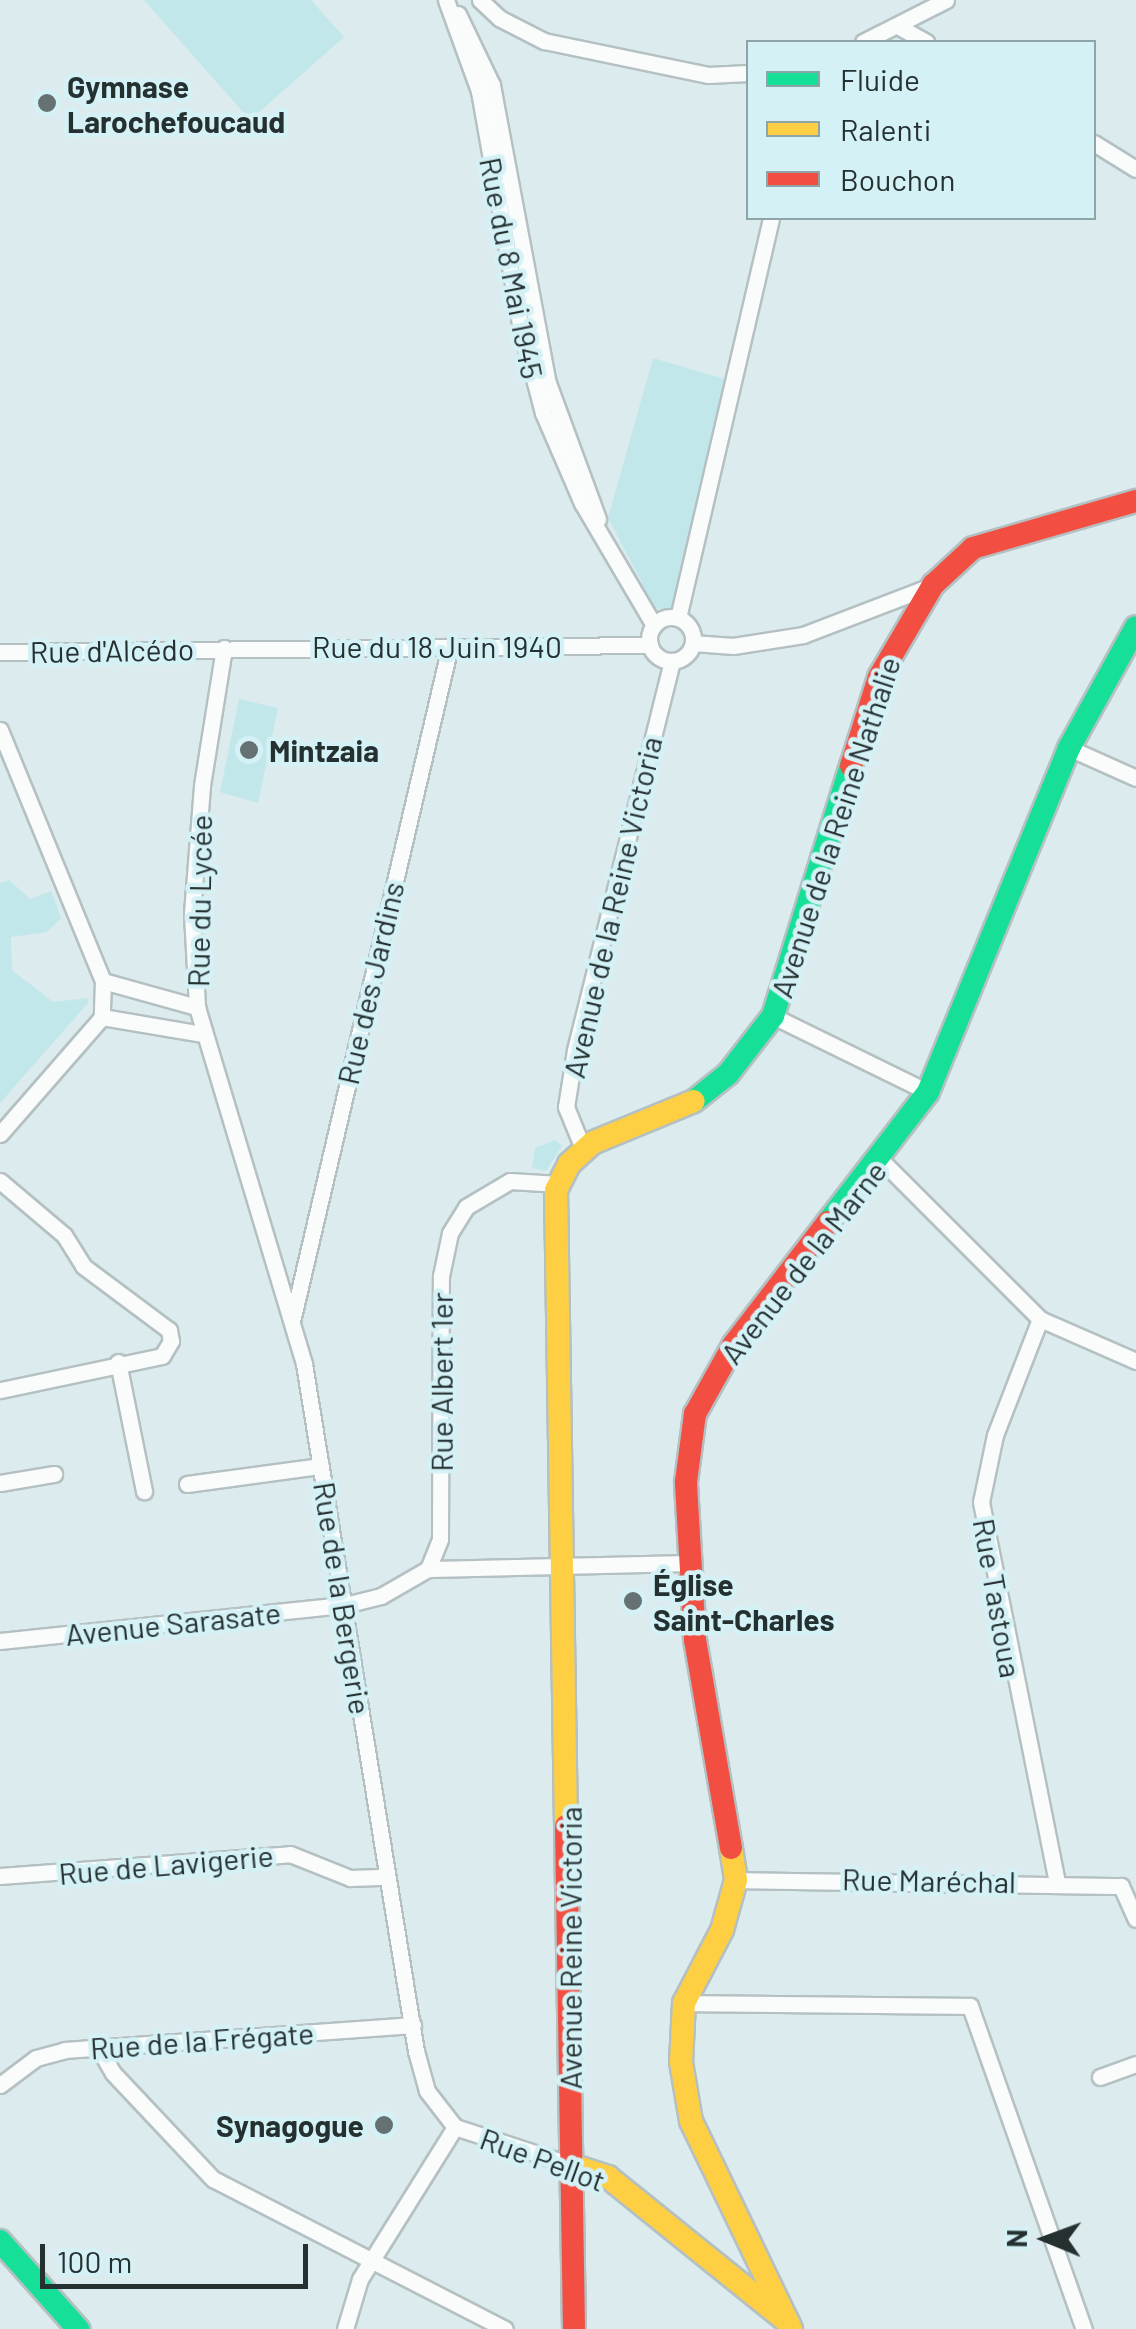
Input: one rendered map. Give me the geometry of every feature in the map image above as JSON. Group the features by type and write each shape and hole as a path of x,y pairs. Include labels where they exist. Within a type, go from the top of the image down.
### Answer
{"main road":[{"name":"Avenue de la Reine Nathalie","path":"557,1188 584,1151 700,1098 728,1074 772,1016 880,677 933,586 974,548 1136,501"},
{"name":"Avenue de la Marne","path":"795,2327 691,2121 682,2062 684,2003 722,1930 736,1880 696,1640 686,1482 694,1414 734,1344 881,1160 928,1092 1069,748 1136,627"},
{"path":"557,1188 562,1566"},
{"name":"Avenue Reine Victoria","path":"562,1566 574,2329"},
{"name":"Rue Pellot","path":"571,2165 608,2178 795,2327"},
{"path":"0,2241 75,2328"}],"street":[{"name":"Rue du 8 Mai 1945","path":"448,0 479,91 532,377 582,502 601,528 654,625"},
{"path":"480,0 499,18 544,41 708,75 746,73"},
{"path":"868,40 901,28 946,0"},
{"path":"901,28 922,40"},
{"path":"1096,144 1136,169"},
{"path":"678,618 772,220"},
{"path":"678,618 654,625 650,645 672,661 693,644 733,646 803,635 933,586"},
{"path":"678,618 692,631 693,644"},
{"name":"Rue du 18 Juin 1940","path":"224,648 650,645"},
{"name":"Rue des Jardins","path":"292,1320 450,646"},
{"name":"Rue d'Alcédo","path":"0,652 224,648"},
{"name":"Rue du Lycée","path":"224,648 195,878 197,1007 202,1034 292,1320"},
{"name":"Avenue de la Reine Victoria","path":"584,1151 566,1107 575,1050 672,661"},
{"path":"0,730 103,981 102,1018 0,1134"},
{"path":"1069,748 1136,778"},
{"path":"103,981 197,1007"},
{"path":"772,1016 928,1092"},
{"path":"102,1018 202,1034"},
{"path":"881,1160 1040,1319 1136,1361"},
{"path":"0,1181 64,1235 83,1266 168,1330 171,1341 162,1356 118,1362 0,1390"},
{"name":"Rue Albert 1er","path":"428,1569 440,1539 441,1276 450,1233 466,1207 510,1181 557,1188"},
{"name":"Rue Tastoua","path":"1040,1319 996,1435 981,1502 1057,1882"},
{"name":"Rue de la Bergerie","path":"292,1320 345,1605 386,1877"},
{"path":"118,1362 144,1491"},
{"path":"187,1484 321,1466"},
{"path":"0,1482 54,1474"},
{"path":"345,1605 381,1596 428,1569 691,1563"},
{"name":"Avenue Sarasate","path":"0,1641 345,1605"},
{"name":"Rue de Lavigerie","path":"0,1876 290,1854 350,1878 386,1877"},
{"name":"Rue Pellot","path":"386,1877 427,2091 455,2126 571,2165"},
{"name":"Rue Maréchal","path":"736,1880 1122,1886 1136,1917"},
{"path":"684,2003 970,2006 1084,2329"},
{"name":"Rue de la Frégate","path":"0,2085 36,2058 98,2046 413,2026"},
{"path":"98,2046 112,2074 213,2179 372,2265 505,2329"},
{"path":"1100,2076 1136,2064"},
{"path":"345,2329 372,2265 455,2126"}],"shaded area":[{"path":"144,0 311,0 344,37 250,120"},
{"path":"653,358 731,381 674,612 655,608 608,518"},
{"name":"Mintzaia","path":"239,699 278,708 258,803 220,792"},
{"path":"9,880 30,899 51,891 61,918 47,932 11,937 12,970 53,1002 88,998 88,1003 0,1103 0,883"},
{"path":"555,1140 562,1146 546,1171 532,1168 535,1148"}],"traffic: fast":[{"path":"828,1222 928,1092 1069,748 1136,627"},
{"path":"694,1101 728,1074 773,1016 851,766"},
{"path":"0,2241 78,2329"}],"traffic: slow":[{"path":"566,1826 556,1190 569,1164 592,1143 694,1101"},
{"path":"731,1848 736,1880 722,1930 684,2003 681,2062 691,2121 791,2329"},
{"path":"571,2165 608,2177 788,2322"}],"traffic: jam":[{"path":"851,766 879,677 933,585 973,548 1136,501"},
{"path":"731,1848 695,1640 686,1482 695,1414 734,1344 828,1222"},
{"path":"566,1826 574,2329"}],"place":[{"name":"Gymnase Larochefoucaud","path":"47,103"},
{"name":"Mintzaia","path":"249,750"},
{"name":"Église Saint-Charles","path":"633,1601"},
{"name":"Synagogue","path":"384,2125"}]}
